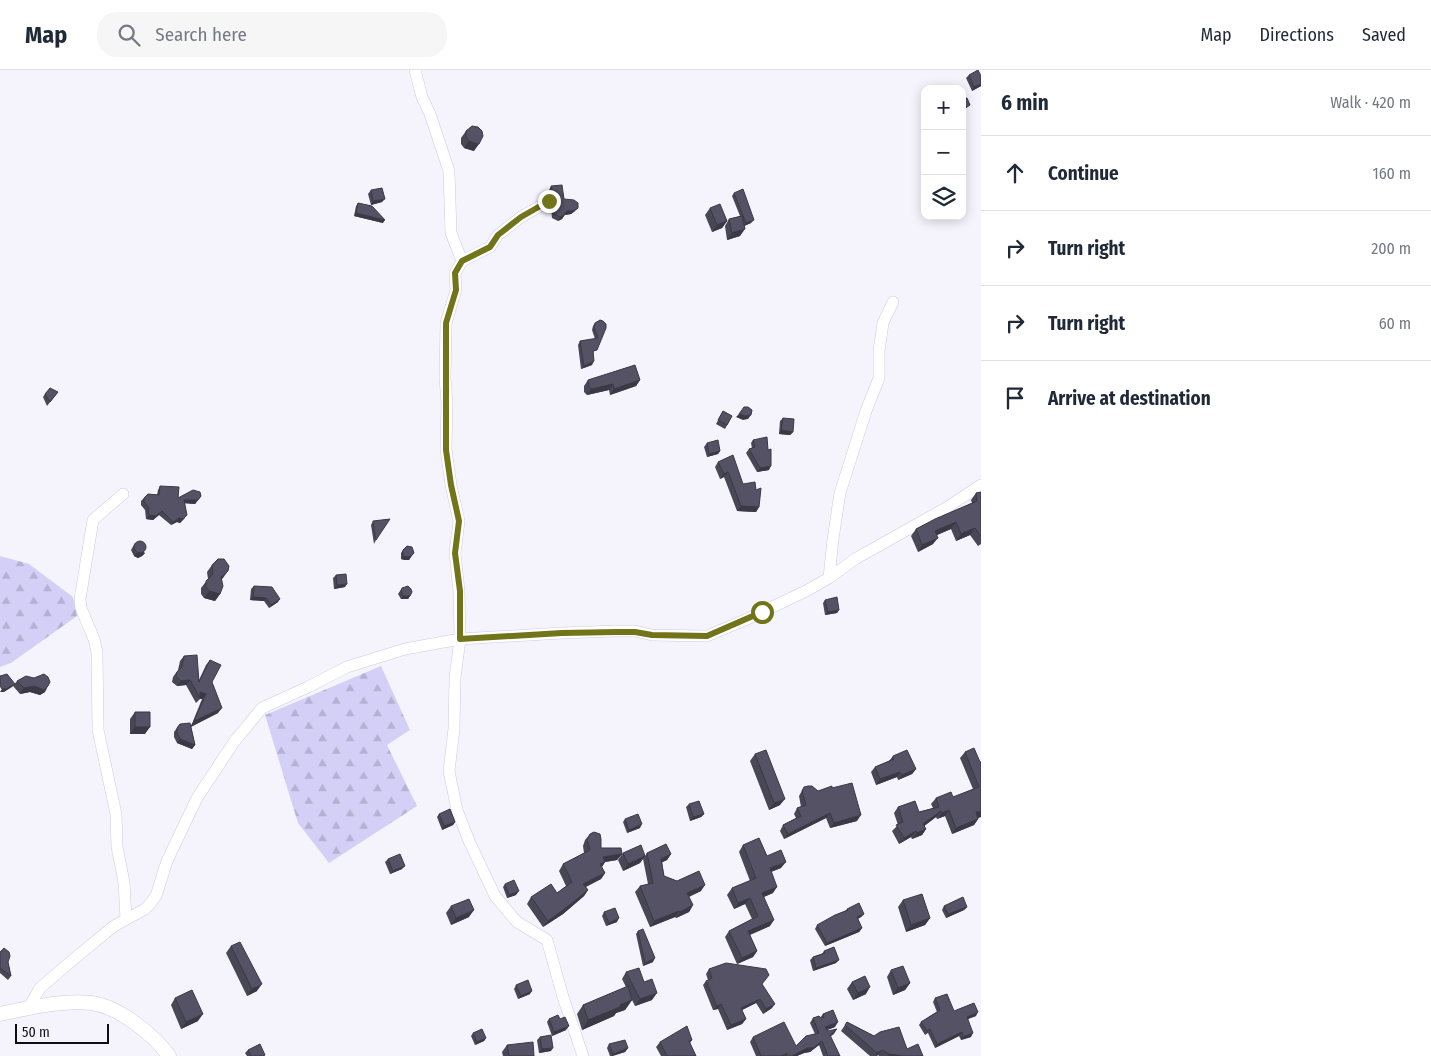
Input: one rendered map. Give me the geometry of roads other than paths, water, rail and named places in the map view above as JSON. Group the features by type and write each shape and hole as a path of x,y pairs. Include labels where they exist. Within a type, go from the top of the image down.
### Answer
{"street":[{"path":"414,70 449,171 451,233 462,261"},
{"path":"549,201 521,217 498,235 490,247 462,261 455,273 456,290 446,323 446,450 459,521 455,553 460,591 460,639 455,678 454,729 449,771 457,810 469,841 495,896 517,922 547,940 583,1056"},
{"path":"829,578 840,493 866,410 880,378 879,351 884,323 893,302"},
{"path":"29,1007 40,988 101,937 126,919 145,909 156,896 167,861 197,798 234,742 262,708 346,667 405,649 460,639 616,632 707,636 784,602 829,578 855,559 946,508 981,485"},
{"path":"123,494 93,520 80,599 81,608 94,639 97,652 98,730 116,814 117,847 124,882 126,919"},
{"path":"0,1014 29,1007 84,1004 101,1006 134,1022 149,1033 169,1056"}]}
